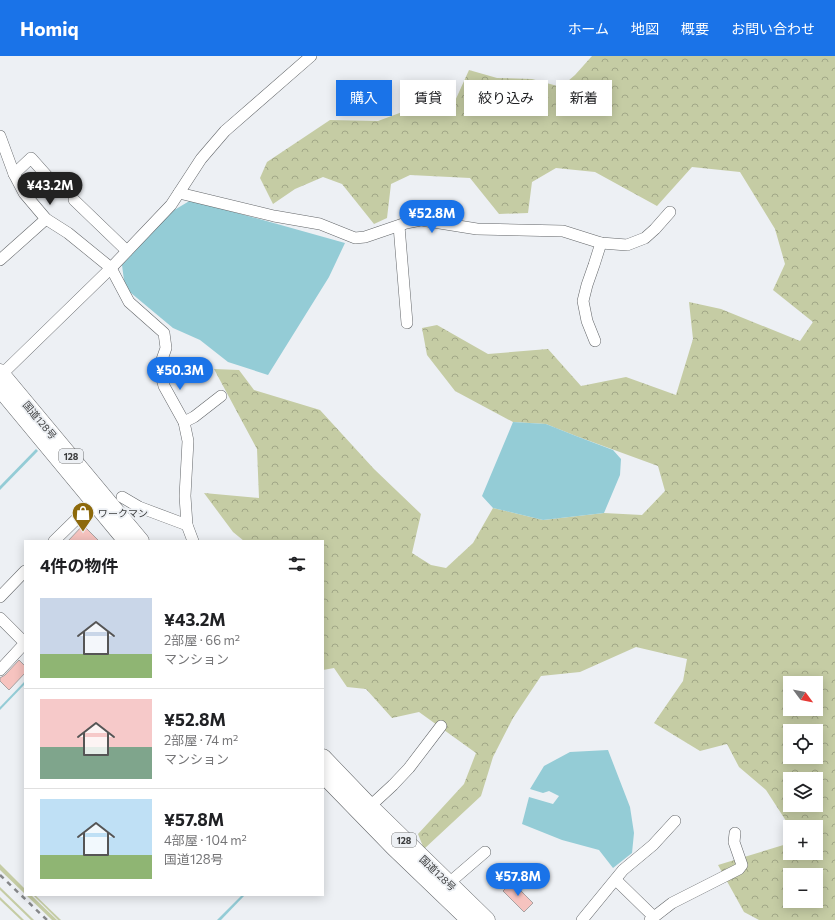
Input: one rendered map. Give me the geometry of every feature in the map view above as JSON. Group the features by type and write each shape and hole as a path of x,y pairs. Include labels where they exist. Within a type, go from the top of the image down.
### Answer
{"highway":[{"name":"国道128号","path":"0,378 98,498 140,540"},
{"name":"国道128号","path":"98,498 125,540"},
{"name":"国道128号","path":"324,758 366,810 469,920"},
{"name":"国道128号","path":"324,776 366,810 449,883 486,920"}],"street":[{"path":"0,378 111,268 170,205 201,159 225,131 311,56"},
{"path":"0,136 14,174 24,193 46,220 68,233 111,268 129,302 164,333 166,348 159,368 164,386 184,422 188,441 186,496 187,526 193,540"},
{"path":"14,174 31,158 47,176"},
{"path":"179,193 274,216 320,224 355,238 365,237 420,220 477,230 563,231 601,243 628,245 645,238 670,212"},
{"path":"74,200 127,251"},
{"path":"0,260 46,220"},
{"path":"399,226 407,323"},
{"path":"595,340 587,322 584,301 586,284 601,243"},
{"path":"184,422 194,417 221,396"},
{"path":"55,540 98,498"},
{"path":"122,498 139,507 187,526"},
{"path":"0,597 24,572"},
{"path":"0,618 24,642"},
{"path":"0,670 24,644"},
{"path":"366,810 409,768 441,726"},
{"path":"582,920 623,870 653,845 675,822"},
{"path":"616,880 652,918 672,903 739,869 742,865 734,842 735,833"},
{"path":"449,883 485,852"}],"green space":[{"path":"592,56 835,56 835,920 759,920 744,912 718,865 783,845 783,860 823,860 823,820 785,820 766,790 739,767 727,744 700,751 654,723 683,681 687,659 636,647 580,672 541,676 513,718 493,757 481,796 424,849 418,834 464,784 476,753 419,712 392,718 366,689 347,687 334,668 324,670 324,540 243,540 233,532 204,493 259,498 257,449 214,369 239,370 254,390 320,410 374,469 421,514 412,553 431,565 446,568 473,543 493,508 543,520 604,513 642,515 665,491 658,466 546,424 513,422 455,391 427,355 422,328 437,325 488,354 548,349 581,386 626,377 676,395 693,339 689,302 721,309 800,341 813,322 773,290 785,264 775,229 740,172 692,167 657,206 595,172 556,168 532,182 528,213 499,214 470,178 410,175 391,184 387,218 374,224 342,184 323,177 295,189 273,204 260,178 267,162 330,120 378,121 400,113 400,116 456,116 456,99 464,81 464,116 548,116 548,83 556,86 556,116 612,116 612,80 569,80"},
{"path":"469,70 497,78 536,80 464,80"},
{"path":"0,864 24,888 24,893 0,870"},
{"path":"0,887 34,920 31,920 0,890"},
{"path":"27,896 32,896 57,920 52,920"},
{"path":"34,896 36,896 61,920 58,920"},
{"path":"0,897 24,920 21,920 0,900"}],"water":[{"path":"191,200 345,243 329,277 268,375 228,362 200,340 173,328 125,288 122,265 171,212"},
{"path":"513,422 546,424 613,450 621,459 620,475 604,513 543,520 493,508 482,496"},
{"path":"36,449 38,451 0,490 0,486"},
{"path":"24,682 24,685 0,710 0,707"},
{"path":"608,750 630,807 634,833 632,853 613,868 599,850 562,840 522,824 529,797 553,804 559,796 549,791 543,793 530,789 544,766 570,752"},
{"path":"241,896 244,896 221,920 217,920"}],"building":[{"name":"ワークマン","path":"83,525 98,540 69,540"},
{"path":"19,660 24,665 24,674 9,690 0,681 0,678 5,675"},
{"path":"512,882 533,903 524,912 503,891"}],"railway":[{"path":"0,875 47,920"}],"place":[{"name":"ワークマン","path":"83,532"}]}
